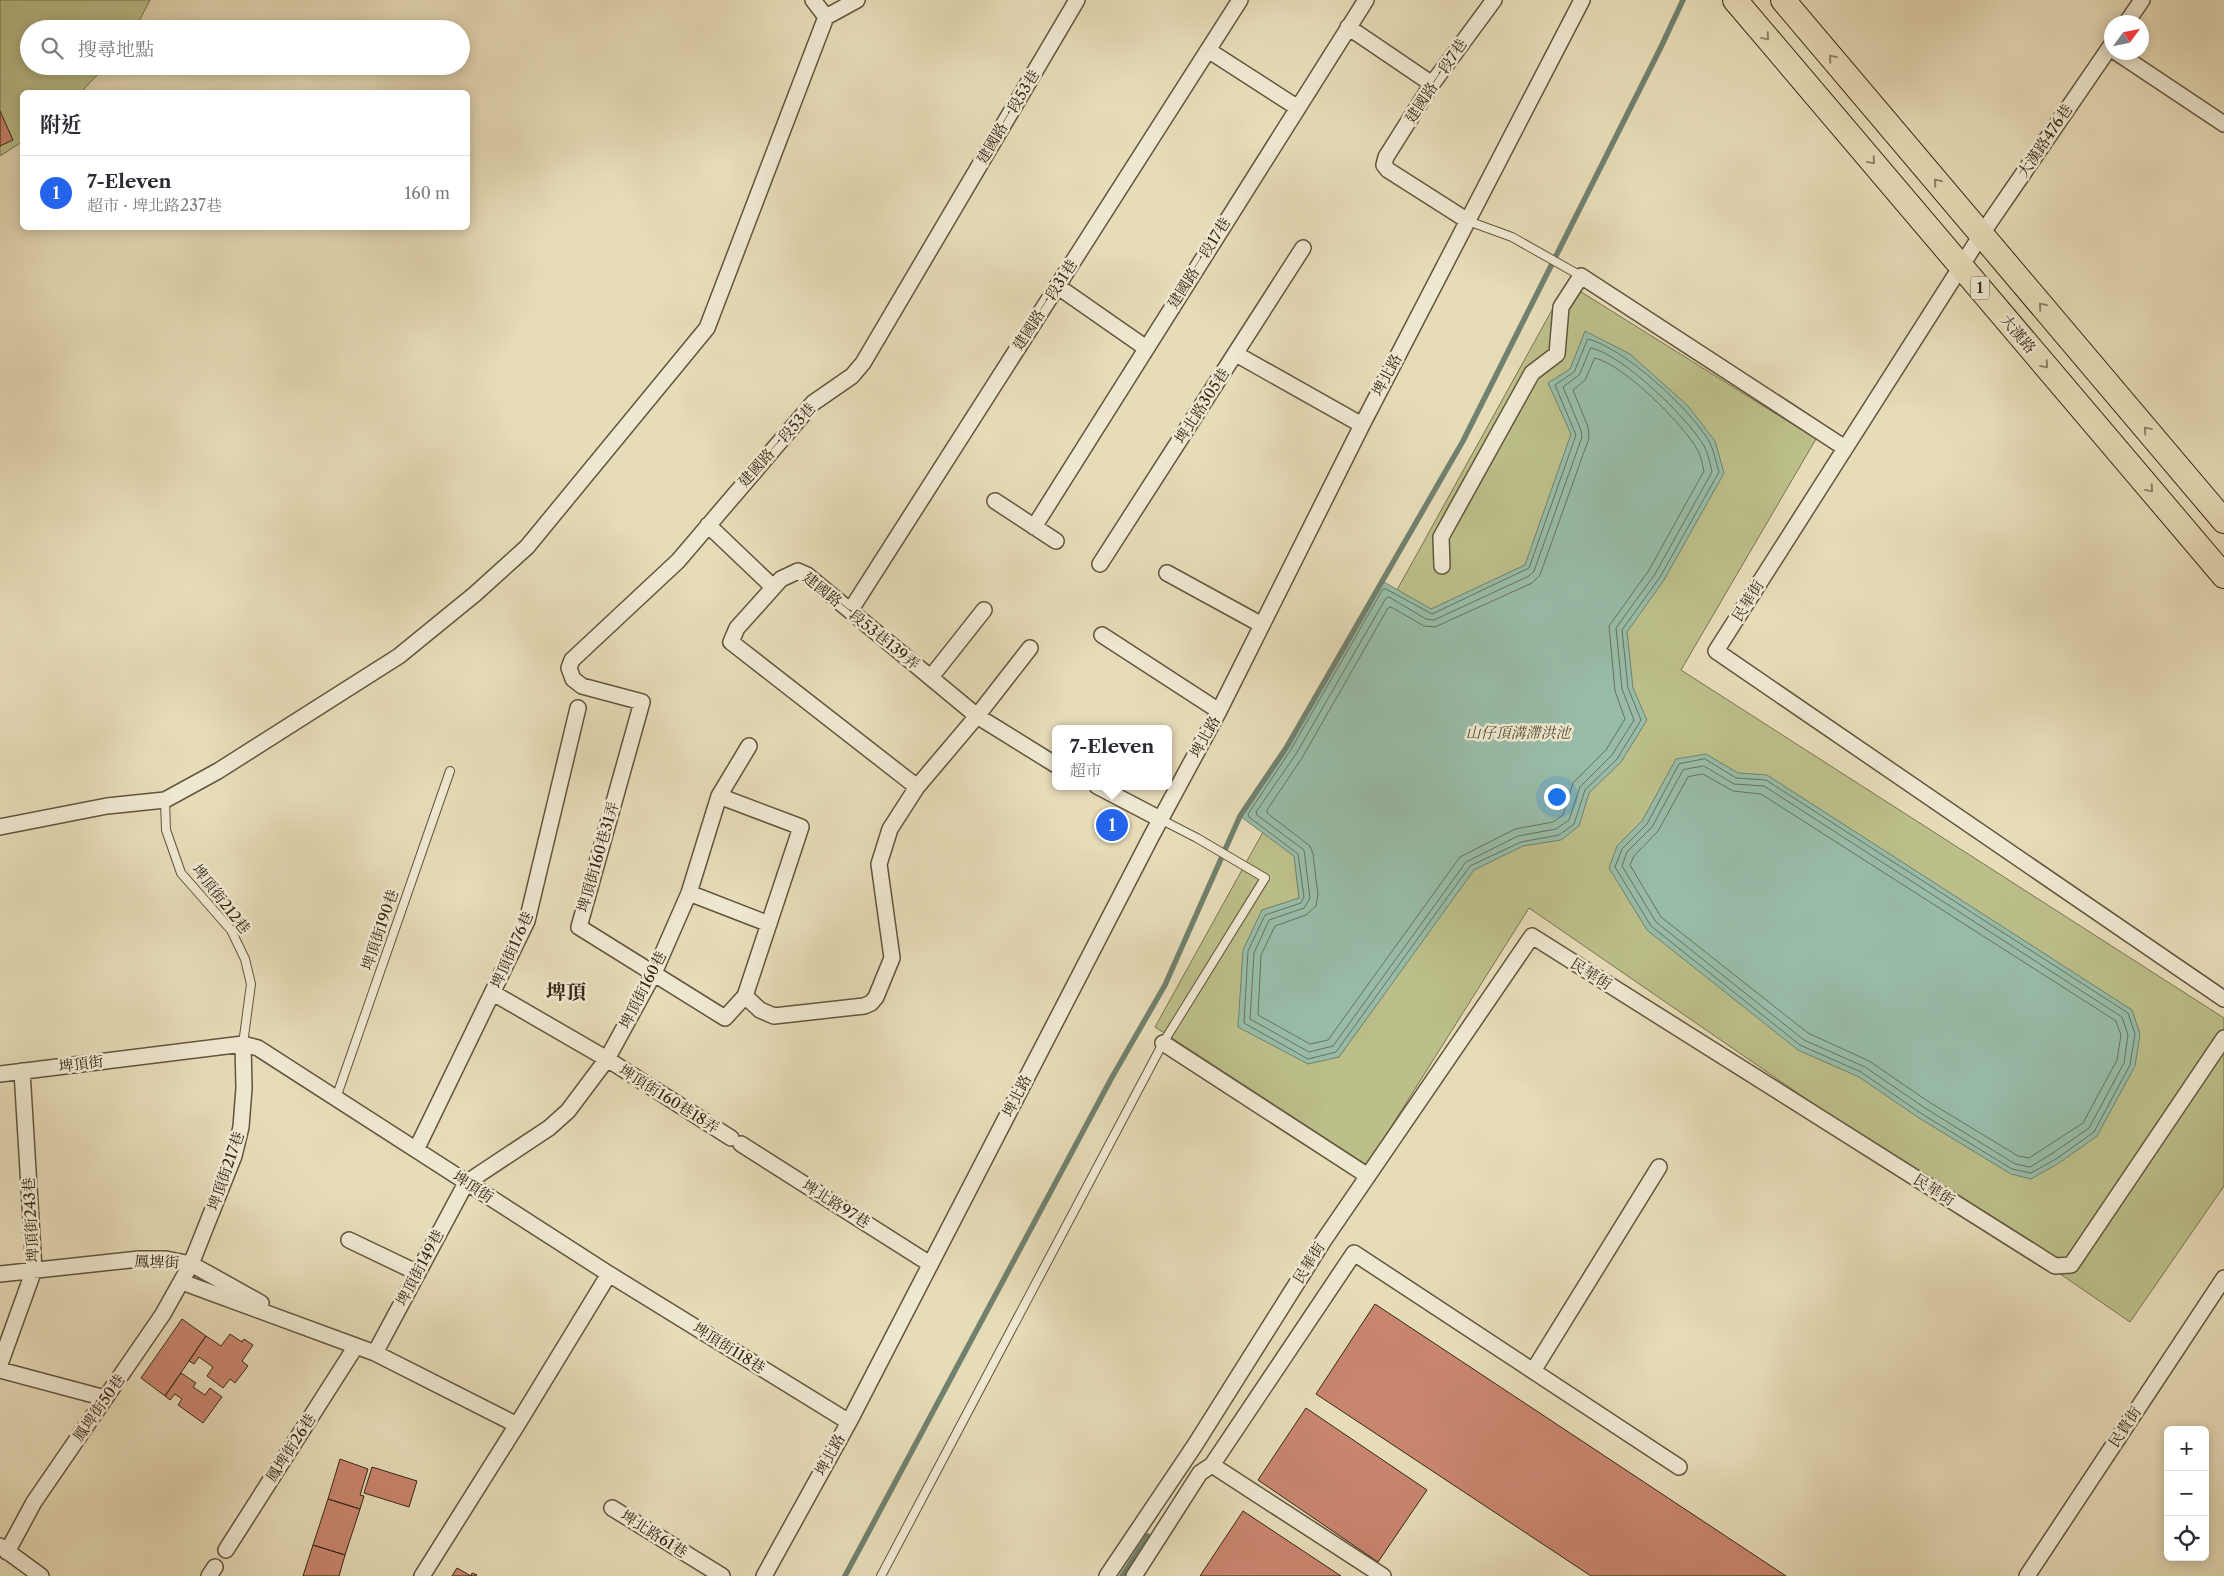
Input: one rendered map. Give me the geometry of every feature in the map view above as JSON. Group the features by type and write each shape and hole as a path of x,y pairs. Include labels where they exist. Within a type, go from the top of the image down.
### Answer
{"main road":[{"name":"大漢路","path":"1735,0 2224,576"},
{"name":"1","path":"1783,0 2224,521"}],"street":[{"path":"813,0 826,17"},
{"path":"0,827 107,806 165,800 218,771 399,656 475,594 526,547 604,456 707,328 826,17 857,0"},
{"name":"建國路一段53巷","path":"642,702 582,686 573,679 569,668 572,660 671,567 813,403 852,376 863,363 1077,0"},
{"name":"建國路一段31巷","path":"850,611 1240,0"},
{"name":"建國路一段17巷","path":"1034,527 1366,0"},
{"name":"建國路一段7巷","path":"1468,221 1388,170 1384,165 1386,157 1432,84 1494,0"},
{"name":"埤北路","path":"764,1576 848,1422 1160,819 1219,710 1362,425 1582,0"},
{"path":"2132,15 2142,0"},
{"path":"1348,28 1432,84"},
{"path":"1208,50 1298,108"},
{"name":"大漢路476巷","path":"1981,235 2104,60"},
{"name":"大漢路476巷","path":"2128,60 2224,124"},
{"name":"民華街","path":"1981,235 1716,651 2224,999"},
{"name":"埤北路305巷","path":"1100,564 1303,248"},
{"path":"1442,566 1441,537 1532,374 1556,354 1561,307 1581,276 1845,448"},
{"path":"1057,286 1146,348"},
{"path":"1236,354 1362,425"},
{"path":"995,501 1056,540"},
{"path":"708,525 773,587"},
{"name":"建國路一段53巷139弄","path":"916,787 731,642 737,628 780,579 798,571 807,575 977,716 1052,763"},
{"path":"1166,573 1262,625"},
{"path":"930,677 984,610"},
{"path":"1102,635 1219,710"},
{"path":"746,996 760,1010 774,1016 864,1006 871,1003 876,997 892,958 879,864 890,829 916,787 977,716 1030,648"},
{"name":"埤頂街160巷31弄","path":"642,702 579,927 654,973"},
{"name":"埤頂街176巷","path":"416,1150 527,921 578,708"},
{"name":"埤頂街160巷","path":"466,1183 556,1123 568,1111 606,1060 654,973 689,893 719,796 749,746"},
{"path":"1105,790 1160,819"},
{"path":"654,973 724,1018 746,996 801,827 719,796"},
{"path":"689,893 769,924"},
{"name":"民華街","path":"1107,1576 1195,1445 1324,1240 1532,936 2055,1266 2070,1265 2224,1038"},
{"name":"埤頂街160巷18弄","path":"493,993 606,1060 736,1141"},
{"path":"1163,1043 1368,1176"},
{"name":"埤頂街","path":"0,1074 243,1044 258,1048 608,1274"},
{"name":"埤頂街217巷","path":"191,1264 234,1156 241,1127 244,1088 243,1044"},
{"name":"埤頂街243巷","path":"0,1364 34,1270 22,1071"},
{"name":"埤北路97巷","path":"736,1141 930,1264"},
{"path":"1533,1371 1659,1167"},
{"name":"埤頂街149巷","path":"375,1353 466,1183"},
{"path":"349,1240 418,1273"},
{"path":"1134,1576 1200,1474 1212,1465 1354,1253 1679,1467"},
{"name":"鳳埤街","path":"0,1274 166,1259 191,1264 299,1325"},
{"name":"鳳埤街50巷","path":"3,1549 163,1314 191,1264"},
{"path":"422,1576 517,1425 608,1274"},
{"name":"埤頂街118巷","path":"608,1274 848,1422"},
{"name":"民貴街","path":"2027,1576 2224,1278"},
{"name":"鳳埤街","path":"182,1282 375,1353 517,1425"},
{"name":"鳳埤街26巷","path":"226,1550 356,1346"},
{"path":"0,1370 106,1398"},
{"path":"1212,1465 1382,1576"},
{"name":"埤北路61巷","path":"612,1508 722,1576"},
{"path":"3,1549 41,1576"}],"lane":[{"path":"1468,221 1512,237 1581,276"},
{"name":"埤頂街190巷","path":"336,1098 450,771"},
{"name":"埤頂街212巷","path":"165,800 166,830 181,873 231,930 246,959 251,984 243,1044"},
{"path":"881,1576 1163,1043 1265,878 1160,819"}],"green space":[{"path":"0,0 150,0 140,20 20,20 20,75 97,75 83,90 20,90 20,143 0,156"},
{"name":"山仔頂溝滯洪池","path":"1567,283 1816,439 1681,670 2224,1018 2224,1186 2130,1322 1529,908 1367,1165 1155,1027"}],"water":[{"path":"1585,331 1630,354 1688,406 1715,441 1724,473 1664,580 1627,632 1633,688 1647,720 1621,762 1589,793 1579,826 1561,840 1523,846 1474,870 1339,1057 1308,1064 1238,1027 1243,950 1262,910 1299,898 1294,856 1240,816 1286,748 1382,581 1431,609 1525,565 1571,434 1548,383 1570,369"},
{"path":"1706,754 1738,773 1767,775 2132,1010 2140,1034 2135,1066 2097,1136 2059,1163 2031,1179 2011,1174 1919,1118 1859,1077 1798,1050 1647,930 1609,868 1617,846 1642,821 1676,759"}],"building":[{"path":"0,111 13,140 0,146"},
{"path":"1375,1304 1786,1576 1591,1576 1316,1394"},
{"path":"182,1319 206,1336 165,1396 141,1378"},
{"path":"230,1334 242,1342 244,1339 253,1345 242,1361 248,1366 235,1383 230,1379 223,1388 207,1376 213,1367 199,1357 194,1364 189,1361 206,1336 221,1346"},
{"path":"181,1373 196,1383 193,1387 205,1395 210,1388 222,1397 203,1423 178,1405 182,1399 175,1394 170,1400 165,1396"},
{"path":"1306,1408 1427,1490 1378,1562 1258,1480"},
{"path":"340,1459 368,1469 360,1495 364,1496 360,1509 328,1499"},
{"path":"372,1467 417,1481 409,1507 364,1493"},
{"path":"328,1499 360,1509 345,1555 313,1545"},
{"path":"1243,1511 1341,1576 1200,1576"},
{"path":"313,1545 345,1555 339,1576 303,1576"},
{"path":"457,1568 471,1576 452,1576"}],"waterway":[{"path":"845,1576 1111,1079 1165,985 1240,816 1286,748 1463,441 1683,0"},
{"path":"1122,1576 1148,1536"}],"place":[{"name":"7-Eleven","path":"1112,825"}],"district":[{"name":"埤頂","path":"566,992"}]}
